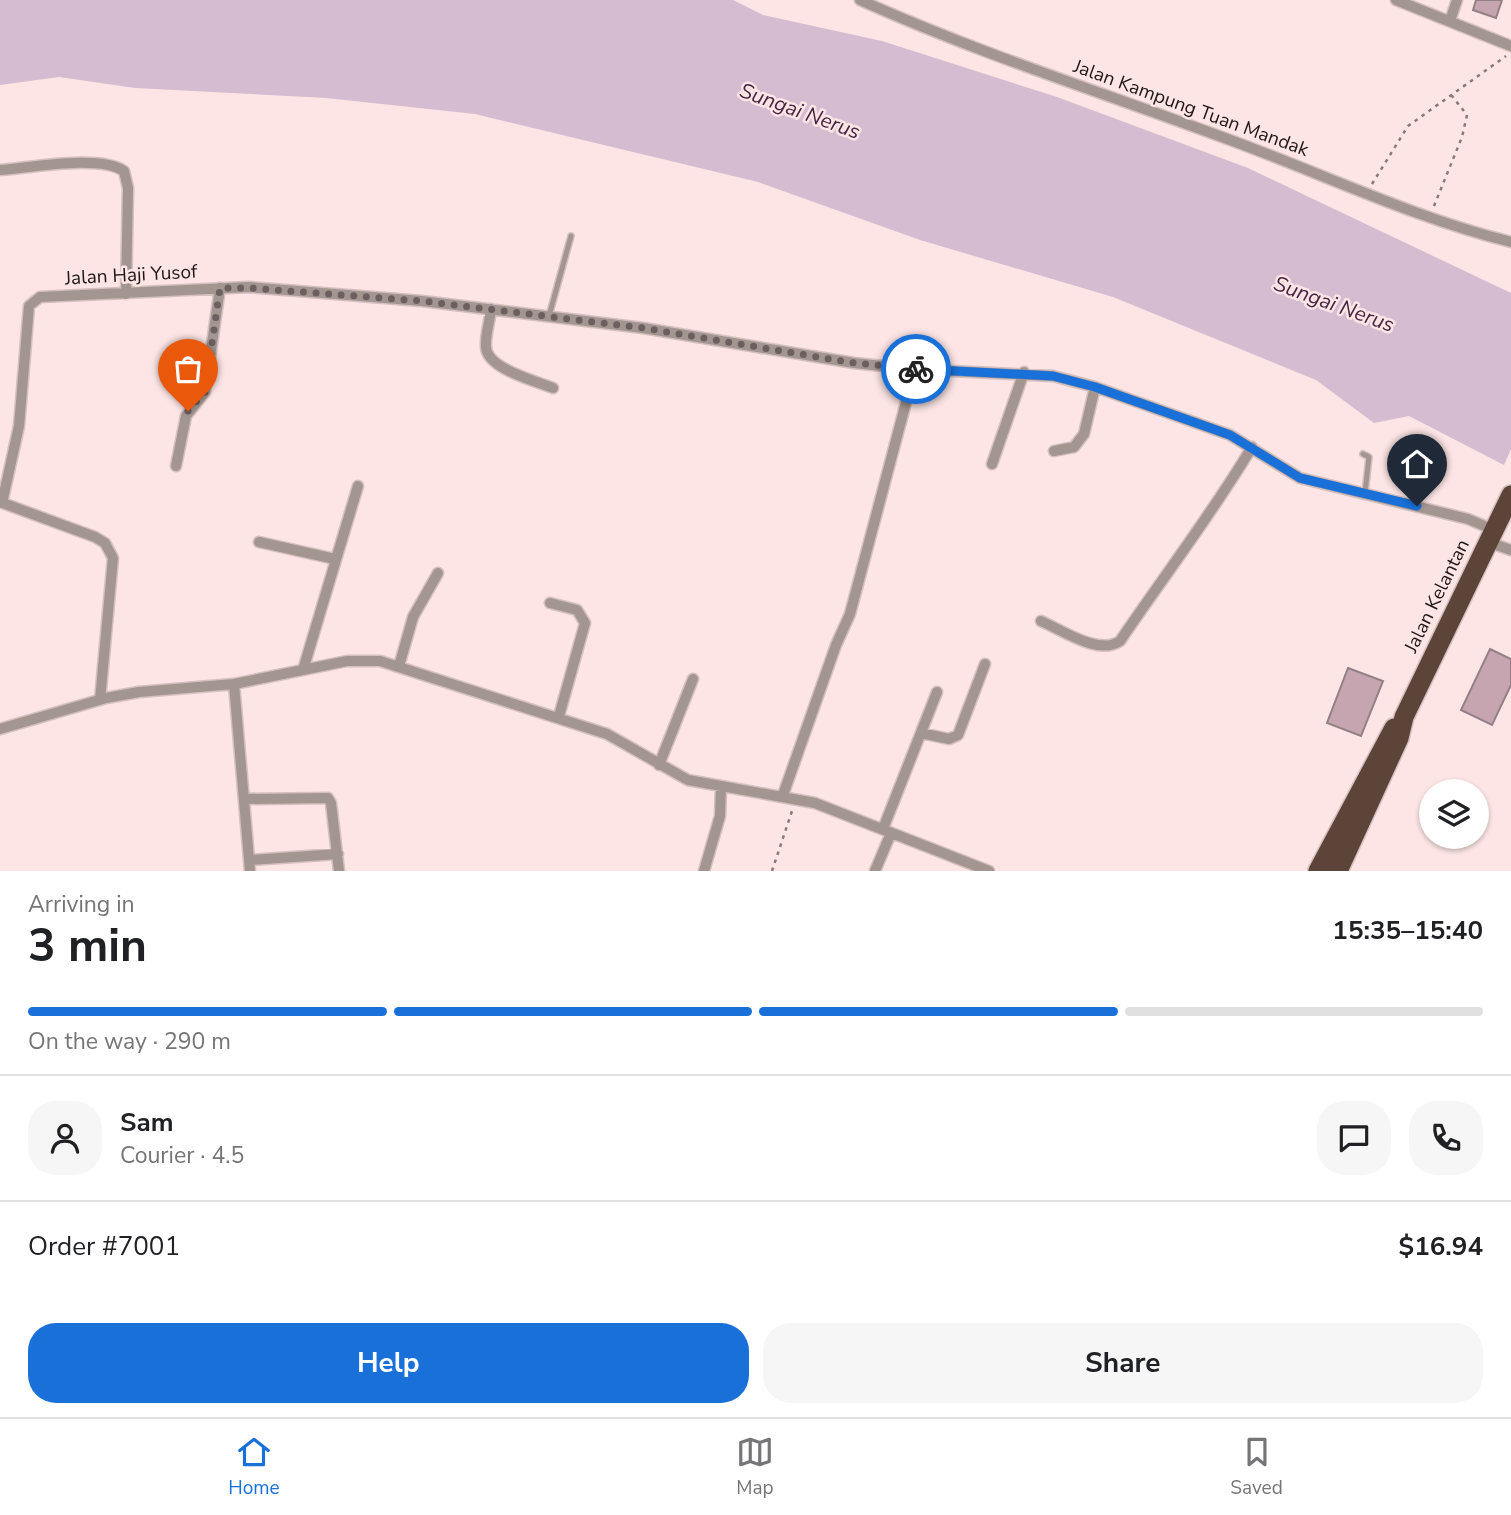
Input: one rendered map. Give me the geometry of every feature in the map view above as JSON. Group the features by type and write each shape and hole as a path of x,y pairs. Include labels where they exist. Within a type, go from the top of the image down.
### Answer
{"highway":[{"name":"Jalan Kelantan","path":"1338,871 1399,738 1404,717 1509,498"},
{"name":"Jalan Kelantan","path":"1318,871 1388,734 1404,717"}],"street":[{"name":"Jalan Kampung Tuan Mandak","path":"860,0 948,37 1367,193 1429,219 1511,242"},
{"path":"1397,0 1511,46"},
{"path":"1450,21 1457,0"},
{"path":"0,170 84,163 109,165 124,171 128,188 126,294"},
{"path":"177,467 186,416 205,392 220,288"},
{"name":"Jalan Haji Yusof","path":"1,503 19,426 29,306 40,297 249,288 422,301 549,316 910,369 1053,376 1095,387 1230,435 1300,478 1468,519 1511,550"},
{"path":"491,309 485,350 491,360 502,368 553,388"},
{"path":"783,795 836,645 850,614 908,394 910,369"},
{"path":"992,464 1024,373"},
{"path":"1054,451 1074,447 1084,434 1095,387"},
{"path":"1041,621 1100,646 1113,646 1120,641 1188,541 1216,508 1252,447"},
{"path":"303,670 358,486"},
{"path":"1,503 94,537 110,549 113,558 100,700"},
{"path":"259,542 335,559"},
{"path":"399,666 413,617 438,573"},
{"path":"550,603 577,610 585,623 559,716"},
{"path":"0,729 100,700 139,692 234,684 364,659 399,666 559,716 607,734 688,780 797,798 989,871"},
{"path":"921,733 949,739 958,735 985,664"},
{"path":"659,765 693,679"},
{"path":"234,684 249,865 338,854"},
{"path":"875,871 937,692"},
{"path":"704,871 720,816 721,787"},
{"path":"244,799 328,798 331,803 339,871"}],"lane":[{"path":"549,316 571,236"},
{"path":"1363,454 1369,457 1370,465 1365,493"}],"path":[{"path":"1367,193 1408,126 1511,51"},
{"path":"1429,219 1462,137 1466,115 1452,96"},
{"path":"772,871 797,798"}],"water":[{"name":"Sungai Nerus","path":"0,0 733,0 763,15 882,41 1057,97 1248,168 1511,293 1511,449 1504,465 1409,416 1374,423 1316,380 1113,297 920,240 758,182 475,114 326,98 135,88 59,77 0,85"}],"building":[{"path":"1476,0 1502,0 1496,18 1473,10"},
{"path":"1490,649 1511,659 1511,685 1492,725 1461,710"},
{"path":"1348,668 1383,681 1361,736 1327,723"}],"way so far":[{"path":"188,411 199,403 205,392 220,288 422,301 643,328 854,363 916,369"}],"route":[{"path":"916,369 1024,373 1053,376 1095,387 1230,435 1300,478 1417,506"}]}
